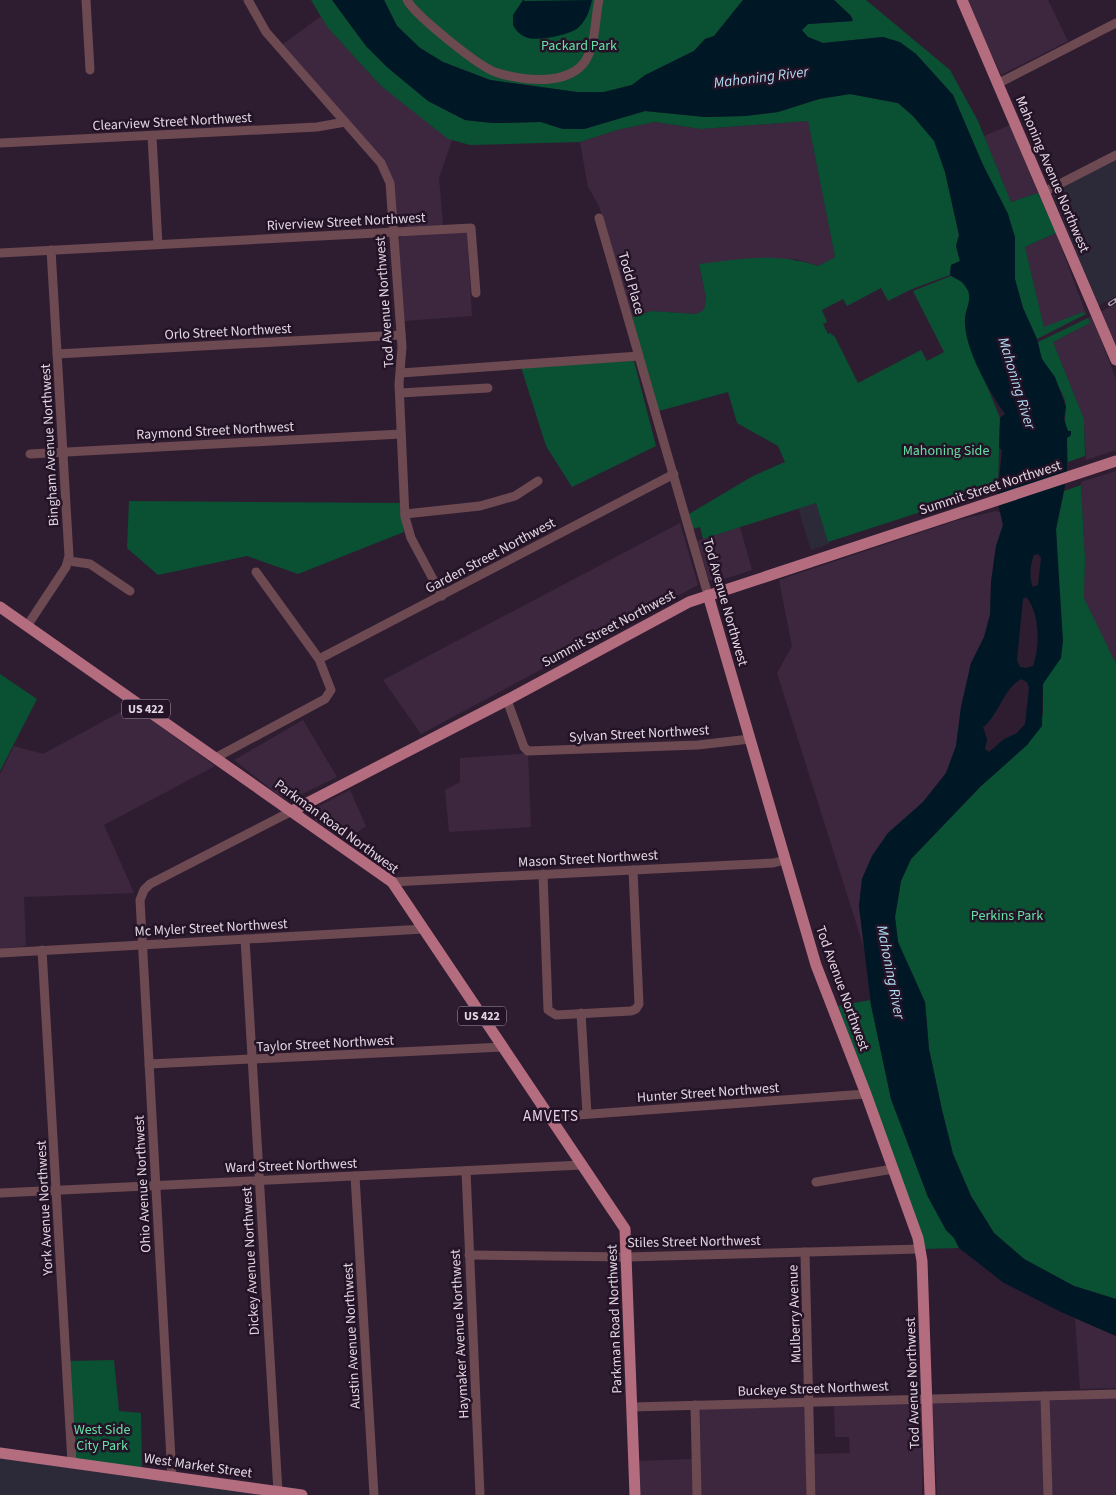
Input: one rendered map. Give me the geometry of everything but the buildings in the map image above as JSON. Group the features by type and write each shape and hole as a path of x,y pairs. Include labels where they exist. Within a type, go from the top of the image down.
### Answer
{"main road":[{"name":"Mahoning Avenue Northwest","path":"962,0 1116,358"},
{"name":"Summit Street Northwest","path":"292,811 507,700 683,605 708,595 1116,462"},
{"name":"Tod Avenue Northwest","path":"708,595 816,965 866,1094 920,1249 928,1399 930,1495"},
{"name":"Parkman Road Northwest","path":"0,607 392,882 625,1229 628,1257 635,1495"},
{"name":"West Market Street","path":"0,1453 302,1495"}],"street":[{"path":"86,0 90,70"},
{"name":"Tod Avenue Northwest","path":"248,0 266,32 381,163 388,176 392,190 401,335 401,373 639,356 708,595"},
{"path":"407,0 411,8 438,31 496,73 532,78 561,78 580,67 593,42 598,0"},
{"path":"998,84 1116,23"},
{"name":"Clearview Street Northwest","path":"0,142 152,137 317,127 345,122"},
{"path":"152,137 158,244"},
{"path":"1044,192 1116,155"},
{"name":"Todd Place","path":"599,218 639,356"},
{"name":"Riverview Street Northwest","path":"52,250 470,228 476,294"},
{"path":"0,253 52,250"},
{"name":"Bingham Avenue Northwest","path":"52,250 69,561"},
{"name":"Orlo Street Northwest","path":"57,354 401,335"},
{"path":"401,373 404,514 412,538 442,596"},
{"path":"400,394 488,388"},
{"name":"Raymond Street Northwest","path":"30,454 401,434"},
{"name":"Garden Street Northwest","path":"318,659 674,474"},
{"path":"404,514 480,506 515,496 538,481"},
{"path":"27,626 69,561 90,564 130,591"},
{"path":"215,758 325,699 331,692 331,686 318,659 256,572"},
{"name":"Sylvan Street Northwest","path":"507,700 524,747 528,751 698,745 750,739"},
{"name":"Summit Street Northwest","path":"144,890 150,884 292,811"},
{"name":"Mason Street Northwest","path":"392,882 785,860"},
{"path":"544,874 548,1010 556,1014 631,1011 638,1007 633,870"},
{"name":"Ohio Avenue Northwest","path":"144,890 140,903 141,944 172,1477"},
{"name":"Mc Myler Street Northwest","path":"0,953 424,929"},
{"name":"Dickey Avenue Northwest","path":"244,939 278,1492"},
{"name":"York Avenue Northwest","path":"42,950 72,1463"},
{"path":"581,1013 587,1114"},
{"name":"Taylor Street Northwest","path":"149,1064 503,1047"},
{"name":"Hunter Street Northwest","path":"550,1117 866,1094"},
{"name":"Ward Street Northwest","path":"0,1193 583,1165"},
{"path":"816,1182 893,1169"},
{"name":"Haymaker Avenue Northwest","path":"466,1171 480,1495"},
{"name":"Austin Avenue Northwest","path":"355,1176 374,1495"},
{"name":"Stiles Street Northwest","path":"469,1255 628,1257 920,1249"},
{"name":"Mulberry Avenue","path":"805,1252 810,1402 810,1495"},
{"name":"Buckeye Street Northwest","path":"632,1407 1116,1394"},
{"path":"1044,1396 1048,1495"},
{"path":"695,1405 697,1495"}],"shaded area":[{"path":"966,0 1048,0 1068,41 1001,75"},
{"path":"321,16 328,28 381,86 452,140 439,178 443,225 408,227 397,221 392,178 384,161 282,45"},
{"path":"808,121 835,257 818,266 796,259 699,265 706,298 704,310 696,314 652,311 632,317 599,206 588,187 580,142 617,130 655,122 701,129"},
{"path":"1010,125 1038,193 1011,202 984,136"},
{"path":"1116,158 1116,296 1098,306 1053,195 1056,190"},
{"path":"467,231 472,316 404,321 398,240 403,235"},
{"path":"1056,233 1086,314 1083,312 1044,328 1025,247"},
{"path":"1116,304 1116,346 1100,312"},
{"path":"1092,316 1116,379 1116,450 1086,460 1084,419 1053,342 1090,323 1088,318"},
{"path":"1116,471 1116,666 1084,598 1085,558 1081,482"},
{"path":"816,503 829,544 811,550 798,508"},
{"path":"996,511 1001,513 1003,525 996,546 991,582 990,614 984,637 971,663 961,707 956,746 946,773 923,802 888,833 872,856 862,879 859,906 864,948 777,673 792,646 779,580 958,520"},
{"path":"680,523 698,585 421,734 383,680"},
{"path":"740,527 752,570 718,581 709,580 697,541"},
{"path":"129,704 215,766 104,825 134,893 24,897 26,946 0,949 0,774 14,746 43,754 126,709"},
{"path":"303,720 337,777 296,797 287,798 280,796 234,760"},
{"path":"528,751 531,827 449,832 445,790 460,782 460,758 520,754"},
{"path":"350,790 366,826 346,840 315,821 313,815 317,807"},
{"path":"1075,1318 1116,1336 1116,1388 1080,1389"},
{"path":"1116,1397 1116,1495 937,1495 935,1448 930,1406 932,1403"},
{"path":"918,1402 923,1408 922,1495 816,1495 814,1454 850,1453 849,1437 835,1437 834,1404"},
{"path":"805,1406 807,1495 701,1495 700,1408"},
{"path":"0,1453 277,1495 0,1495"},
{"path":"692,1459 693,1495 639,1495 638,1461"}],"green space":[{"name":"Mahoning Side","path":"311,0 332,0 366,46 387,67 428,101 465,120 492,123 541,122 563,129 584,129 645,111 705,117 745,116 778,112 819,99 850,94 898,103 913,116 935,141 945,172 959,235 956,246 960,261 951,265 950,275 912,289 888,301 881,288 847,306 843,299 822,310 827,322 823,324 828,334 830,333 835,337 858,383 921,350 927,361 944,352 913,291 951,276 962,282 969,291 969,303 965,319 969,342 1000,418 998,487 828,542 816,503 703,539 700,527 693,529 689,514 753,476 785,462 778,446 737,423 728,392 659,411 632,317 652,311 696,314 704,310 706,298 699,264 773,258 788,259 818,266 835,257 808,121 701,129 655,122 617,130 580,142 470,145 448,139 381,86 328,28"},
{"name":"Packard Park","path":"384,0 743,0 714,36 705,39 694,51 646,75 632,85 604,92 577,92 490,80 443,62 420,48 397,26"},
{"path":"834,0 866,0 950,70 978,121 1011,202 1038,193 1056,233 1025,247 1044,327 1083,312 1086,314 1037,339 1023,308 1015,279 1008,214 983,165 953,95 916,54 900,43 883,37 823,43 808,37 801,30 808,24 852,21 851,16"},
{"path":"1088,318 1090,323 1053,342 1084,419 1085,456 1068,462 1067,438 1071,435 1065,425 1065,401 1042,359 1038,342"},
{"path":"634,361 656,446 572,487 546,446 520,364"},
{"name":"Perkins Park","path":"1081,485 1085,558 1084,598 1116,664 1116,1299 1074,1286 1024,1259 994,1233 971,1196 953,1154 942,1110 929,1049 925,1002 898,942 895,917 901,881 911,859 980,787 1027,745 1043,714 1043,684 1058,582 1056,529 1064,491"},
{"path":"129,501 400,503 404,532 298,574 247,556 158,575 127,548"},
{"path":"0,674 37,699 0,771"},
{"path":"870,1000 891,1099 928,1197 946,1230 954,1238 959,1248 925,1249 838,1006"},
{"name":"West Side City Park","path":"114,1360 119,1411 141,1413 142,1473 72,1463 66,1361"}],"water":[{"name":"Mahoning River","path":"332,0 384,0 397,26 420,48 443,62 490,80 577,92 604,92 632,85 645,75 694,51 705,39 714,36 743,0 834,0 851,16 853,21 808,24 802,30 808,37 823,43 883,37 900,42 916,54 953,95 983,165 1008,214 1015,237 1015,279 1023,308 1037,339 1042,359 1055,377 1066,407 1064,419 1068,431 1071,431 1071,435 1067,438 1067,476 1056,529 1063,641 1061,658 1043,684 1042,726 1027,745 980,787 911,859 901,881 895,917 898,942 925,1002 929,1049 942,1110 953,1154 971,1196 994,1233 1024,1259 1074,1286 1116,1299 1116,1336 1061,1312 1004,1283 959,1248 954,1238 946,1230 928,1197 891,1099 871,1005 859,906 862,879 872,856 888,833 923,802 946,773 956,746 961,707 971,663 984,637 990,615 991,582 996,546 1003,525 997,499 1002,450 999,448 1000,418 1005,414 978,368 968,342 965,330 965,315 969,293 962,282 950,275 951,265 960,261 956,246 959,235 945,172 934,141 913,116 898,103 850,94 819,99 778,112 745,116 705,117 645,111 584,129 563,129 541,122 492,123 465,120 428,101 387,67 366,46","holes":["1038,554 1041,558 1038,585 1033,587 1031,567 1034,555","1026,597 1034,611 1038,640 1033,666 1026,668 1020,667 1017,660 1023,599","1021,679 1027,682 1029,688 1025,724 1017,733 1004,739 989,752 985,749 987,739 983,727 989,722 1009,689"]},
{"path":"523,0 592,0 583,22 574,31 546,38 533,39 521,35 513,25 513,15"}],"railway":[{"path":"1110,304 1116,300"}],"district":[{"name":"AMVETS","path":"551,1116"}]}
